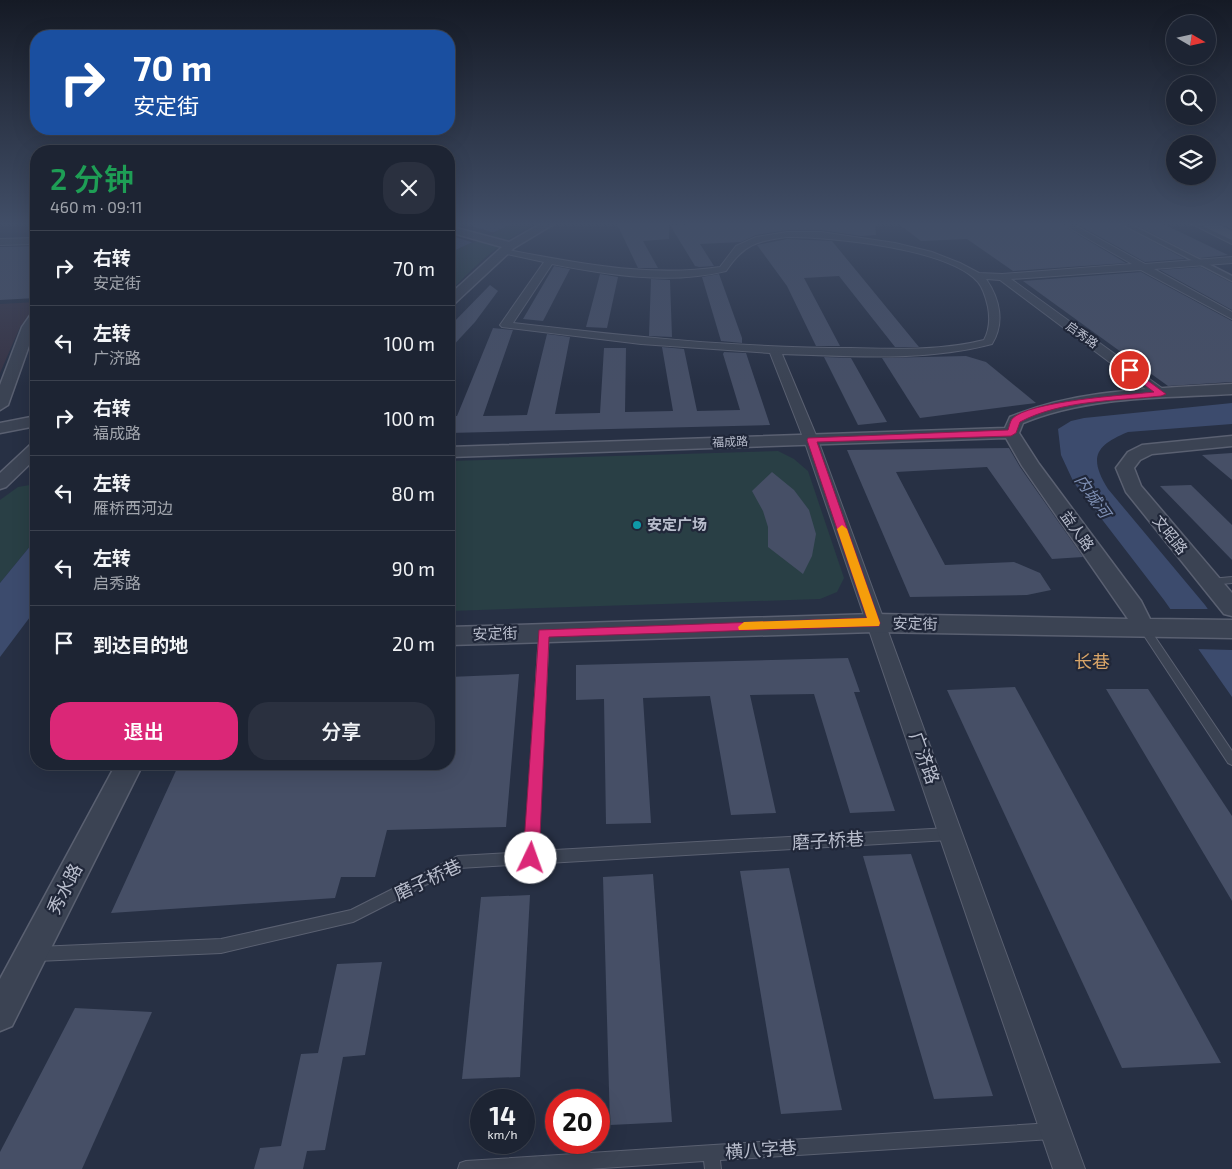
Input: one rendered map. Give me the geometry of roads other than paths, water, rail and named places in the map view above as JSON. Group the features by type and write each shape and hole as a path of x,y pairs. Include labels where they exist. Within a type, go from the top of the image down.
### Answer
{"street":[{"path":"455,296 476,277"},
{"path":"539,277 506,325 648,342 808,353 941,351 969,348 988,342 994,329 994,313 990,299 978,277"},
{"path":"991,277 1008,277"},
{"name":"启秀路","path":"1002,277 1161,394"},
{"path":"1161,277 1232,316"},
{"path":"0,405 30,341 30,326"},
{"name":"广济路","path":"774,350 811,440 874,623 952,834 1069,1169"},
{"path":"1011,433 1016,420 1030,413 1060,405 1161,394 1232,389"},
{"path":"0,428 30,422"},
{"name":"福成路","path":"455,452 1011,433"},
{"name":"益人路","path":"1011,433 1030,466 1150,628"},
{"name":"文昭路","path":"1232,441 1148,449 1134,456 1125,468 1132,488 1232,608"},
{"path":"3,476 30,454"},
{"path":"3,476 30,471"},
{"name":"安定街","path":"455,636 874,623 1232,629"},
{"name":"秀水路","path":"0,1014 127,770"}],"lane":[{"path":"1210,582 1232,580"},
{"path":"1150,628 1232,760"},
{"path":"531,858 544,633"},
{"name":"磨子桥巷","path":"31,954 221,946 352,916 458,862 952,834"},
{"name":"横八字巷","path":"466,1169 712,1161 1057,1131"}],"water":[{"name":"内城河","path":"1232,403 1232,424 1128,432 1108,442 1098,454 1097,461 1098,469 1108,489 1205,605 1232,644 1232,697 1164,600 1074,483 1061,455 1058,429 1071,421 1084,418"},
{"path":"30,546 30,617 0,657 0,583"}],"place":[{"name":"安定广场","path":"637,525"}],"district":[{"name":"长巷","path":"1092,662"}]}
